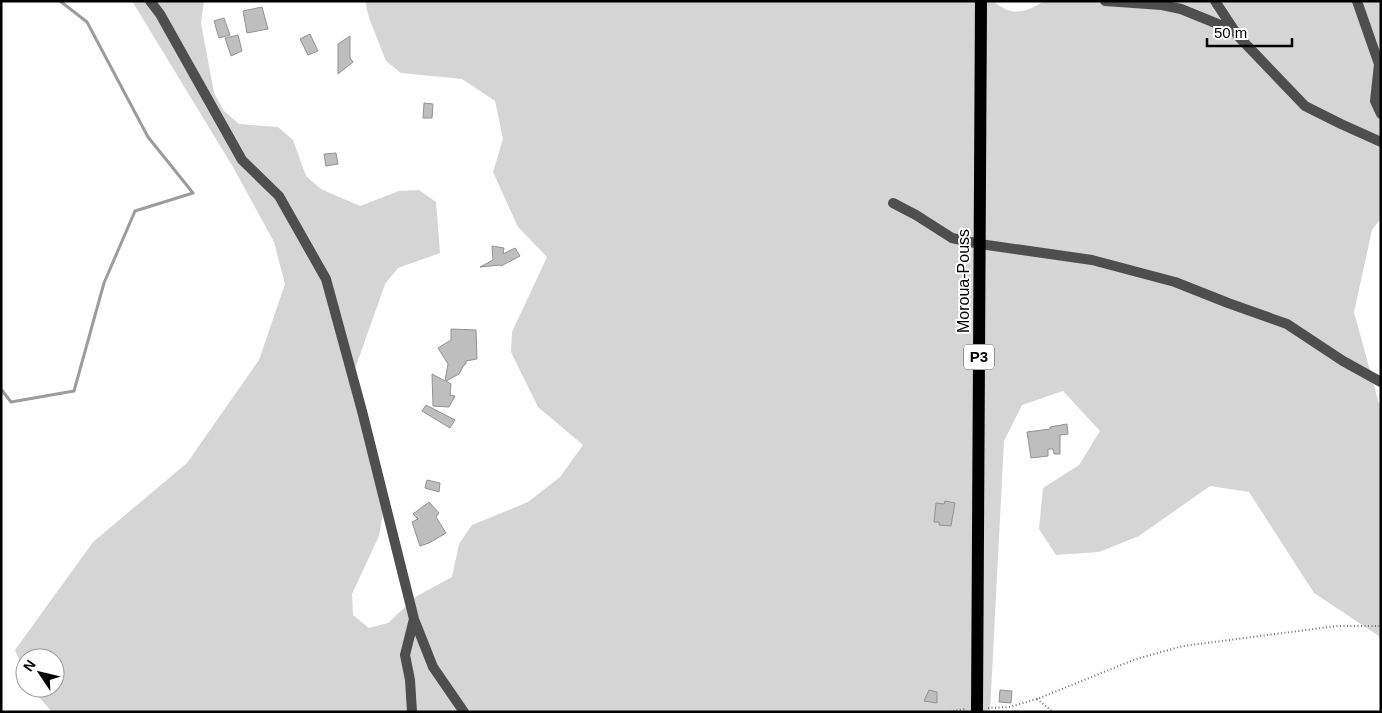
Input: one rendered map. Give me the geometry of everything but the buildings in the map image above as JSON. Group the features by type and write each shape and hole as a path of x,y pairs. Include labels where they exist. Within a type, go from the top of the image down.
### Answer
{"main road":[{"name":"Moroua-Pouss","path":"977,710 981,1"}],"street":[{"path":"150,1 160,14 242,160 279,196 326,279 362,411 414,619 433,667 464,712"},
{"path":"1105,1 1162,5 1181,9 1235,31"},
{"path":"1215,1 1235,31 1305,106 1381,142"},
{"path":"1357,1 1379,64 1375,101 1381,114"},
{"path":"893,203 952,238 980,244 1092,260 1175,282 1287,324 1343,361 1381,382"},
{"path":"412,712 410,680 405,655 414,619"}],"path":[{"path":"946,712 1010,707 1037,699 1136,659 1183,646 1337,626 1381,626"},
{"path":"1037,699 1053,712"}],"shaded area":[{"path":"132,1 204,1 201,23 214,93 224,111 239,124 278,127 293,140 306,176 321,189 360,206 399,191 419,190 436,202 440,253 398,268 385,284 355,369 386,494 379,536 352,594 353,615 369,628 388,623 417,596 452,577 459,544 472,525 528,502 560,477 583,445 538,407 511,352 512,332 547,257 518,227 493,172 503,139 495,101 462,79 401,73 386,61 369,18 365,1 993,1 1006,9 1019,12 1044,1 1381,1 1381,218 1372,230 1354,312 1381,411 1381,644 1379,636 1314,593 1249,492 1210,486 1139,536 1099,552 1056,555 1039,529 1043,488 1079,465 1100,431 1063,391 1022,405 1004,441 990,712 52,712 40,698 65,698 65,648 16,648 93,542 187,463 259,360 285,284 274,242 233,167"}],"waterway":[{"path":"1,389 11,402 74,391 104,283 135,211 193,193 148,137 87,22 60,1"}]}
